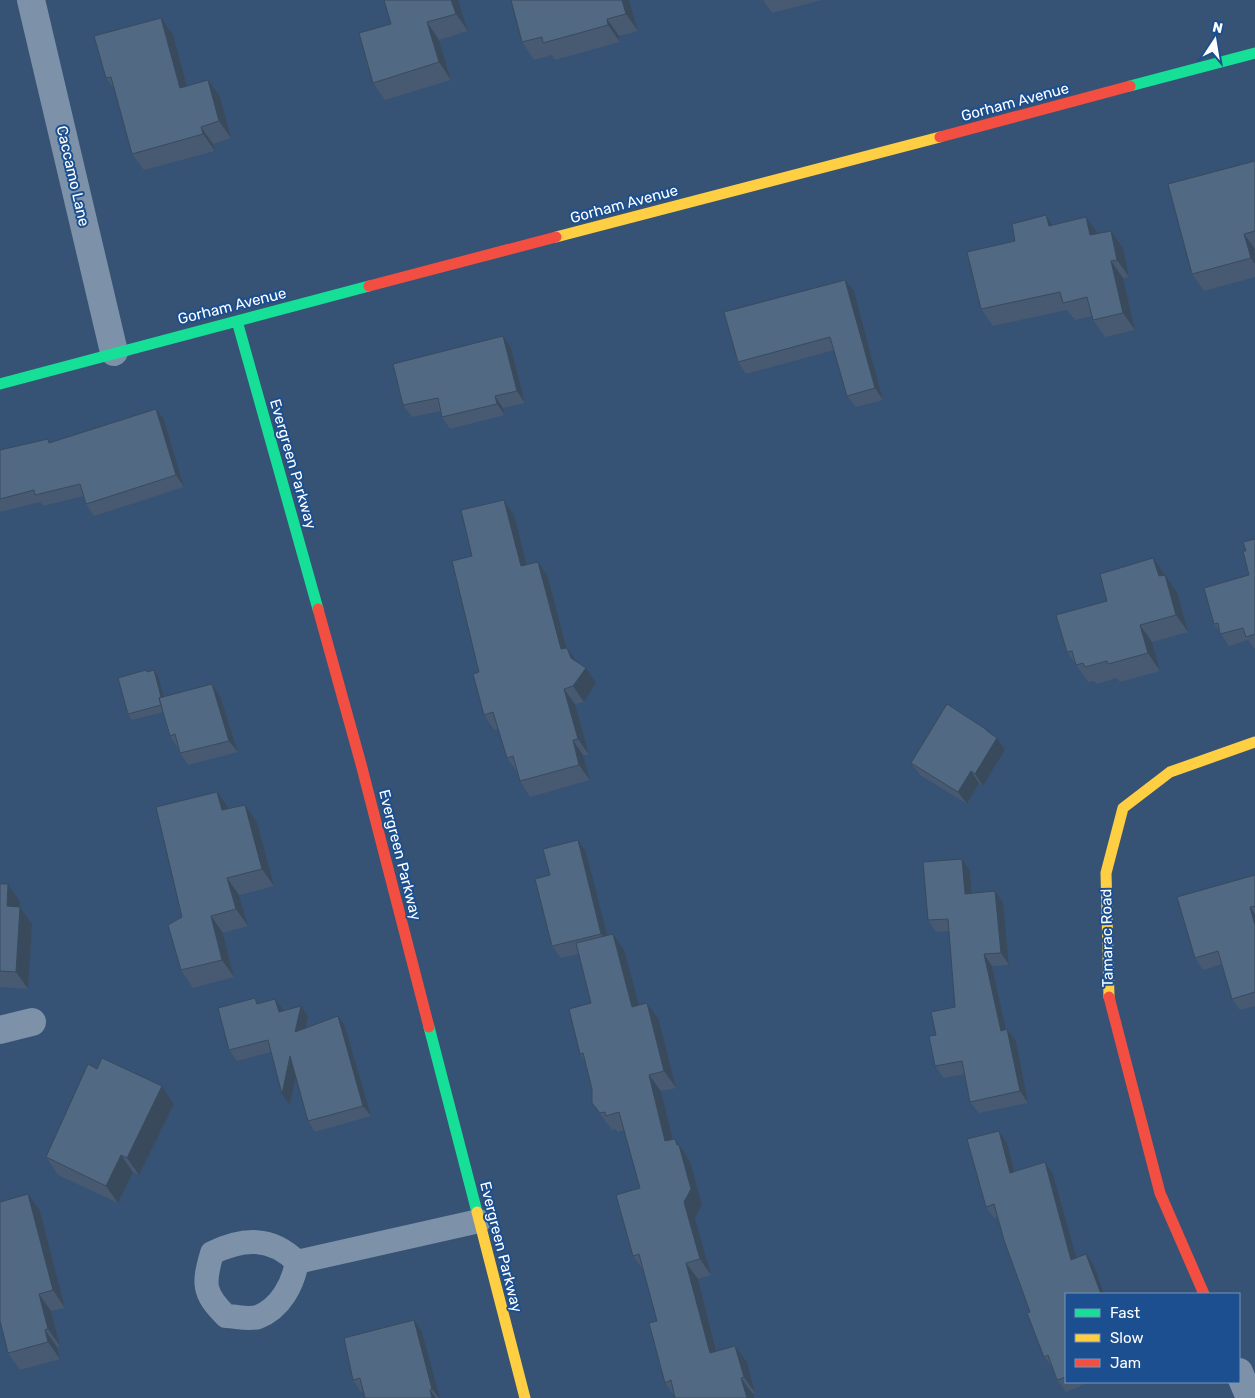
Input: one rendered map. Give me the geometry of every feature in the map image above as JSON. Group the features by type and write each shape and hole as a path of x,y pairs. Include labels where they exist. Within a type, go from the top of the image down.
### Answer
{"street":[{"name":"Caccamo Lane","path":"31,0 114,352"},
{"name":"Gorham Avenue","path":"0,384 114,352 1255,53"},
{"name":"Evergreen Parkway","path":"237,321 361,764 524,1398"},
{"name":"Tamarac Road","path":"1204,1293 1160,1193 1108,994 1106,873 1123,808 1170,772 1255,742"},
{"path":"0,1030 32,1022"},
{"path":"1240,1374 1250,1398"}],"lane":[{"path":"297,1262 479,1221"}],"building":[{"path":"384,0 451,0 456,14 427,22 439,62 373,83 359,33 391,24"},
{"path":"511,0 622,0 626,14 607,19 608,25 543,43 542,37 522,42"},
{"path":"161,18 180,88 208,80 219,121 201,127 203,134 132,154 111,77 106,78 94,36"},
{"path":"1255,161 1255,231 1244,234 1251,258 1192,274 1168,184"},
{"path":"1046,215 1049,226 1086,217 1090,235 1111,231 1117,260 1111,261 1123,313 1093,320 1087,297 1063,303 1060,292 981,309 967,252 1015,241 1012,224"},
{"path":"845,280 875,388 847,396 830,337 738,362 724,312"},
{"path":"503,336 517,391 495,396 497,404 442,417 438,398 403,405 393,364"},
{"path":"156,409 176,475 86,504 80,484 35,495 34,490 0,499 0,450 48,439 49,443"},
{"path":"504,500 521,566 538,562 561,649 567,648 571,658 586,668 573,686 564,689 578,739 573,740 579,765 520,781 513,756 507,758 493,712 484,715 473,674 479,672 452,561 472,556 461,510"},
{"path":"1255,539 1255,634 1246,637 1243,628 1220,634 1218,623 1214,624 1204,588 1249,575 1243,551 1246,551 1243,542"},
{"path":"1153,558 1159,576 1165,575 1176,615 1140,625 1148,653 1108,664 1107,661 1085,667 1083,663 1076,665 1072,651 1067,652 1056,615 1107,601 1100,574"},
{"path":"146,670 147,672 154,670 161,697 159,698 161,705 128,714 118,678"},
{"path":"212,684 229,741 180,753 175,734 170,736 159,698"},
{"path":"947,704 997,738 975,774 971,771 958,792 911,763"},
{"path":"217,792 222,810 245,805 262,869 227,878 236,909 211,916 222,960 181,970 168,925 182,917 156,807"},
{"path":"578,840 601,934 552,946 535,879 550,875 543,849"},
{"path":"962,859 965,894 995,891 1001,953 984,954 1001,1031 1007,1029 1020,1091 970,1102 962,1061 935,1066 929,1036 936,1035 931,1012 955,1007 948,919 928,920 923,862"},
{"path":"1255,875 1255,906 1250,907 1255,925 1255,992 1232,999 1218,951 1195,958 1177,897"},
{"path":"0,884 8,884 7,906 20,907 16,972 0,971"},
{"path":"613,934 632,1007 647,1003 664,1071 649,1075 665,1141 675,1139 677,1145 679,1145 691,1189 684,1202 700,1259 686,1263 710,1353 735,1346 744,1377 741,1378 747,1398 675,1398 671,1380 665,1383 649,1323 657,1321 639,1254 633,1256 616,1195 640,1188 619,1112 606,1116 605,1112 600,1113 592,1103 592,1089 583,1053 580,1054 569,1009 591,1003 576,943"},
{"path":"255,998 257,1004 275,999 279,1012 301,1006 295,1032 338,1016 363,1106 308,1121 290,1056 282,1094 268,1040 229,1050 218,1008"},
{"path":"102,1058 162,1086 127,1158 121,1155 106,1186 46,1157 88,1064 97,1069"},
{"path":"999,1131 1010,1173 1045,1162 1071,1260 1086,1254 1101,1293 1065,1293 1065,1377 1057,1380 1048,1355 1044,1357 1027,1313 1030,1312 1004,1240 994,1204 986,1207 967,1139"},
{"path":"28,1194 53,1290 39,1294 48,1329 45,1330 48,1342 8,1353 0,1321 0,1202"},
{"path":"414,1320 432,1389 430,1390 432,1398 365,1398 360,1378 353,1380 344,1338"}],"traffic: fast":[{"path":"1130,86 1255,53"},
{"path":"0,384 369,286"},
{"path":"237,321 318,609"},
{"path":"429,1027 477,1212"}],"traffic: slow":[{"path":"556,237 940,137"},
{"path":"1109,997 1106,873 1123,808 1170,772 1255,742"},
{"path":"477,1212 525,1398"}],"traffic: jam":[{"path":"940,137 1130,86"},
{"path":"369,286 556,237"},
{"path":"318,609 361,764 429,1027"},
{"path":"1109,997 1160,1193 1204,1293"}]}
